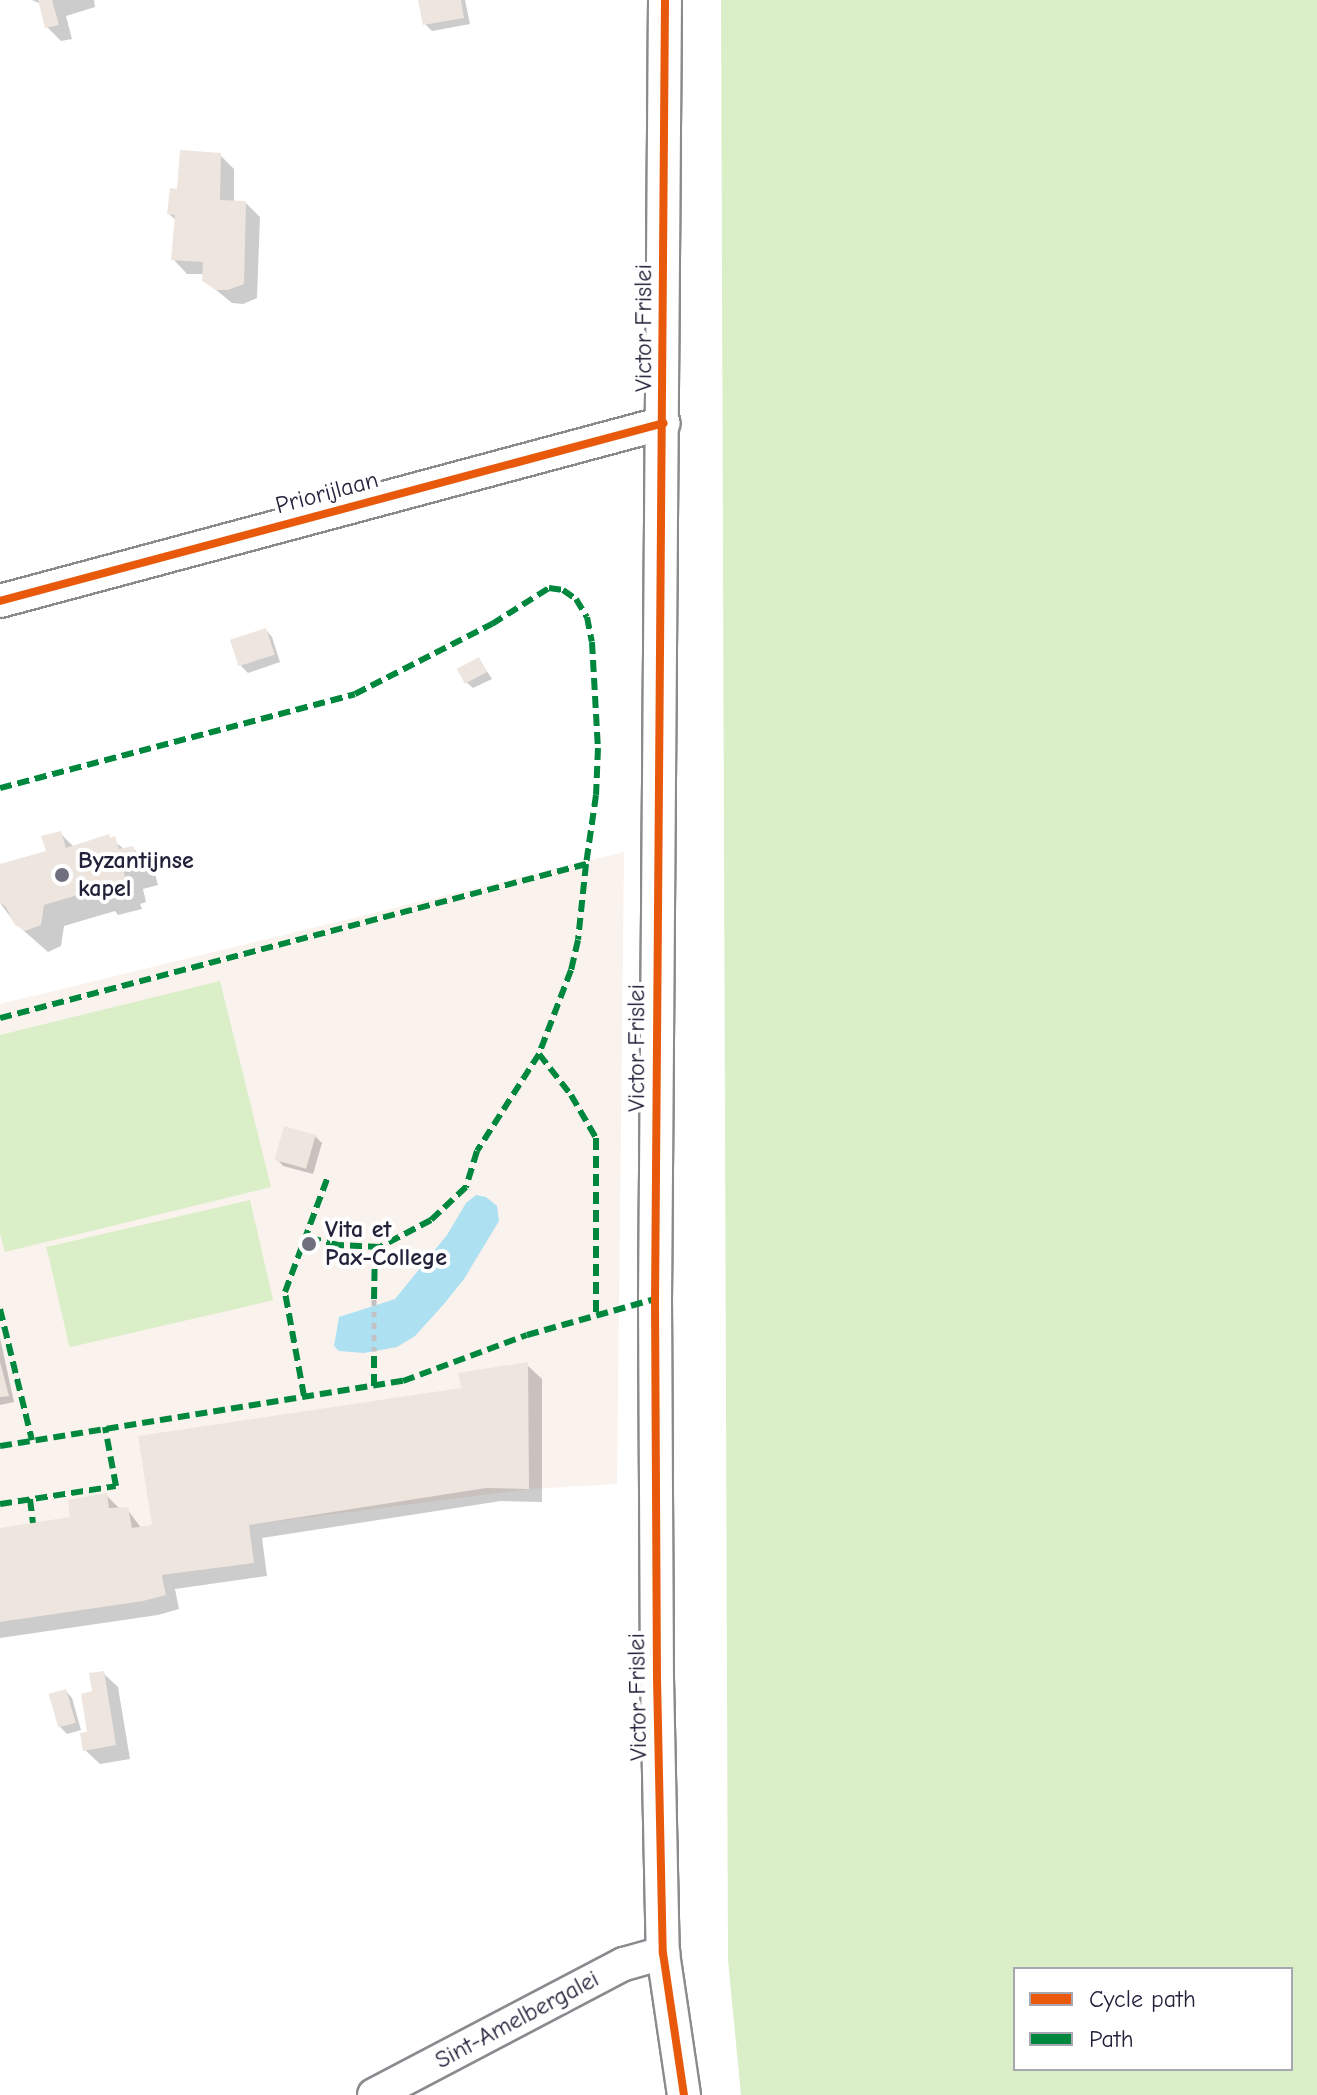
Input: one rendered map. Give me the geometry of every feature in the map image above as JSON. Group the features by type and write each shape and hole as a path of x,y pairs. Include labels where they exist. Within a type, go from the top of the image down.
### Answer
{"street":[{"name":"Victor Frislei","path":"665,0 655,1299 657,1678 663,1953 684,2095"},
{"name":"Priorijlaan","path":"0,601 664,423"},
{"name":"Sint-Amelbergalei","path":"374,2095 624,1964 663,1953"}],"path":[{"path":"374,1299 374,1351"}],"shaded area":[{"name":"Vita et Pax-College","path":"624,852 617,1484 529,1489 249,1525 254,1563 163,1575 166,1595 3,1622 0,1618 0,1004"}],"green space":[{"path":"721,0 1317,0 1317,2095 741,2095 728,1960"},
{"path":"220,981 271,1187 5,1252 0,1234 0,1035"},
{"path":"250,1200 273,1300 70,1347 46,1247"}],"water":[{"path":"476,1195 486,1197 497,1206 499,1221 464,1279 444,1304 415,1336 397,1347 364,1353 339,1351 334,1346 339,1317 395,1299 447,1235 466,1203"}],"building":[{"path":"38,0 52,0 59,25 45,28"},
{"path":"418,0 461,0 464,18 423,25"},
{"path":"180,150 221,153 220,200 246,201 244,284 228,290 216,290 202,281 203,262 171,260 175,215 167,214 170,188 177,189"},
{"path":"266,628 275,655 239,666 230,640"},
{"path":"479,657 487,672 465,684 457,669"},
{"name":"Byzantijnse kapel","path":"61,831 66,848 109,834 110,838 115,836 119,849 133,846 139,864 123,868 126,881 120,883 122,888 95,894 94,890 44,905 41,925 25,931 14,924 6,907 0,903 0,864 46,851 41,836"},
{"path":"284,1126 316,1135 306,1169 274,1160"},
{"path":"0,1362 9,1396 0,1397"},
{"path":"528,1362 529,1489 486,1488 249,1525 254,1563 162,1575 166,1595 143,1601 0,1622 0,1528 70,1517 68,1500 107,1493 109,1508 128,1507 132,1528 152,1525 138,1436 461,1388 458,1373"},
{"path":"104,1671 116,1745 83,1751 80,1733 87,1732 81,1694 92,1691 89,1673"},
{"path":"66,1689 76,1723 58,1728 49,1694"}],"marked path":[{"path":"0,788 355,694 492,624 549,588 563,590 576,599 587,617 592,642 598,748 596,795 586,864"},
{"path":"0,1018 586,864 578,940 571,970 539,1054 477,1151 466,1187 431,1220 380,1247 338,1245 305,1237"},
{"path":"539,1054 571,1095 596,1138 596,1315"},
{"path":"304,1396 285,1292 327,1179"},
{"path":"374,1299 375,1246"},
{"path":"0,1446 403,1381 527,1335 655,1299"},
{"path":"0,1309 32,1440"},
{"path":"374,1351 374,1386"},
{"path":"0,1504 116,1486 105,1427"},
{"path":"30,1499 33,1523"}],"cycle path":[{"path":"665,0 655,1299 657,1678 663,1953 684,2095"},
{"path":"0,601 664,423"}],"place":[{"name":"Byzantijnse kapel","path":"62,875"},
{"name":"Vita et Pax-College","path":"309,1244"}]}
